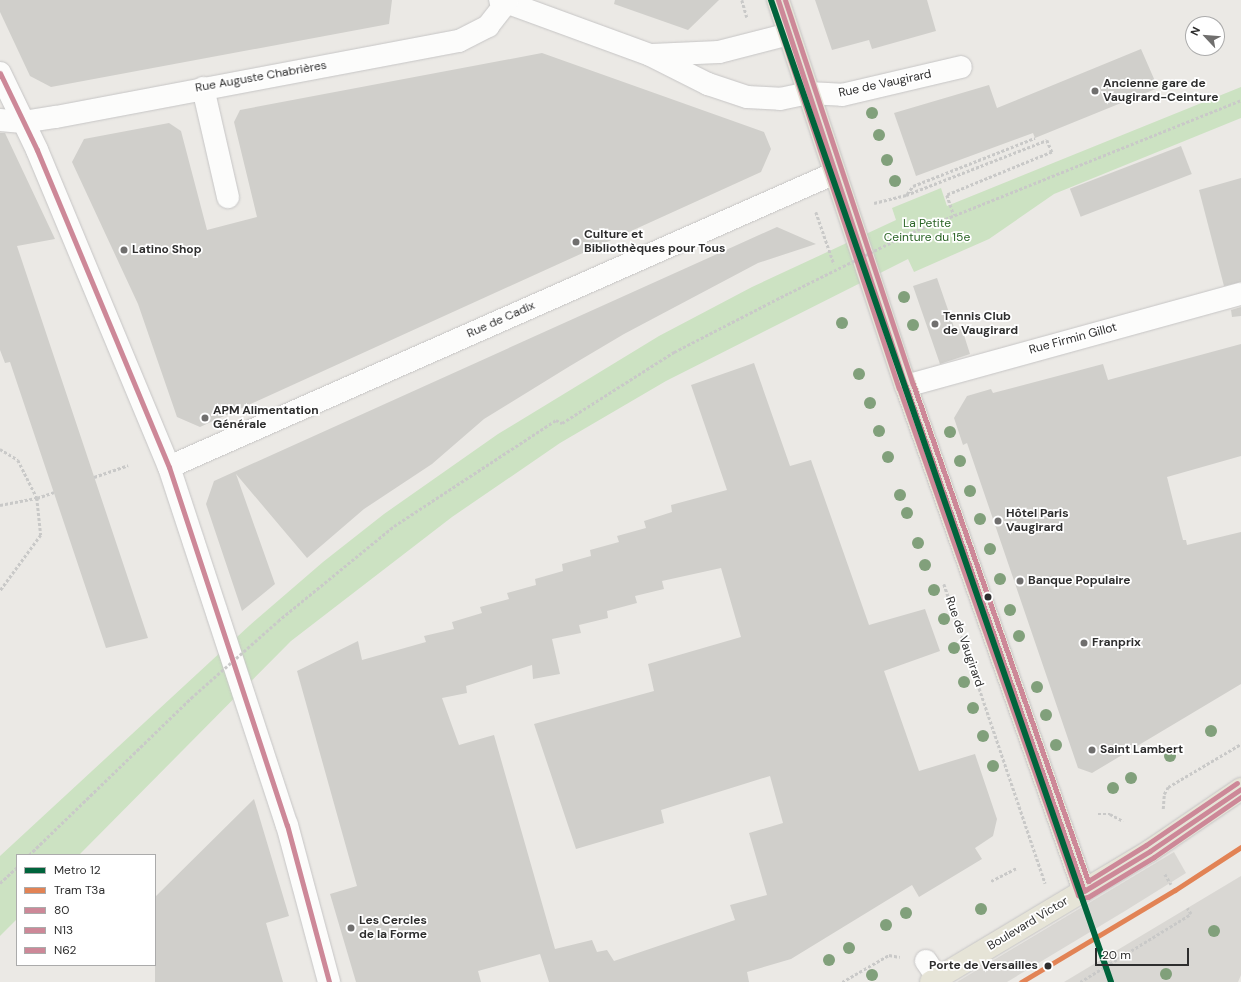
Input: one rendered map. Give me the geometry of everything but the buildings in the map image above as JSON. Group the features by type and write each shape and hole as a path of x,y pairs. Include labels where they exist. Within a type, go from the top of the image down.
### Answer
{"main road":[{"path":"778,0 906,386 1084,891"},
{"name":"Boulevard Victor","path":"932,974 1084,891 1150,851 1241,789"}],"street":[{"name":"Rue de Vaugirard","path":"504,1 650,55 708,84 747,97 780,99 808,93 842,95 961,66"},
{"name":"Rue Auguste Chabrières","path":"0,120 24,122 459,41 488,26 504,1"},
{"path":"650,55 718,52 758,44 789,34"},
{"path":"0,72 24,122 169,467 287,825 329,982"},
{"path":"202,88 228,197"},
{"name":"Rue de Cadix","path":"169,467 835,173"},
{"name":"Rue Firmin Gillot","path":"906,386 1241,294"}],"path":[{"path":"742,0 748,19"},
{"path":"30,854 191,698 278,621 394,526 556,420 562,423 674,352 908,234 1241,100"},
{"path":"906,195 913,186 1035,138"},
{"path":"867,206 906,195 1047,140 1052,152 947,195 954,216"},
{"path":"0,449 18,460 37,498 41,535 0,590"},
{"path":"94,477 128,465"},
{"path":"0,505 37,498 54,492"},
{"name":"Rue de Vaugirard","path":"942,579 1047,889"},
{"path":"1162,817 1164,794 1168,787 1241,744"},
{"path":"1098,814 1110,814 1123,821"},
{"path":"0,883 16,868"},
{"path":"991,881 1017,868"},
{"path":"1165,874 1171,884"},
{"path":"1080,982 1191,914 1187,908"},
{"path":"842,982 889,955 932,974"}],"green space":[{"name":"La Petite Ceinture du 15e","path":"1241,87 1241,118 1054,194 989,239 914,272 908,259 666,381 560,443 452,517 291,641 80,854 16,854 16,920 0,936 0,856 250,625 323,562 384,514 498,434 659,336 752,287 896,220 892,208 941,188 947,206"}],"shaded area":[{"path":"1174,852 1186,873 1007,982 957,982"},
{"path":"1241,876 1241,975 1238,982 1064,982"}],"metro line":[{"name":"12","path":"771,0 1111,982"}],"tram line":[{"name":"T3a","path":"1021,982 1175,890 1241,847"}],"transit line":[{"name":"80","path":"778,0 906,386 1084,891 1150,851 1241,789"},
{"name":"N62","path":"785,0 913,384 1088,881 1146,845 1237,783"},
{"name":"N13","path":"771,2 899,388 1078,895 1082,898 1088,897 1154,857 1241,797"},
{"name":"80","path":"0,73 37,150 169,467 287,825 329,982"}],"place":[{"name":"Ancienne gare de Vaugirard-Ceinture","path":"1095,91"},
{"name":"Culture et Bibliothèques pour Tous","path":"576,242"},
{"name":"Latino Shop","path":"124,250"},
{"name":"Tennis Club de Vaugirard","path":"935,324"},
{"name":"APM Alimentation Générale","path":"205,418"},
{"name":"Hôtel Paris Vaugirard","path":"998,521"},
{"name":"Banque Populaire","path":"1020,581"},
{"name":"Franprix","path":"1084,643"},
{"name":"Saint Lambert","path":"1092,750"},
{"name":"Les Cercles de la Forme","path":"351,928"},
{"name":"Porte de Versailles","path":"1048,966"}]}
